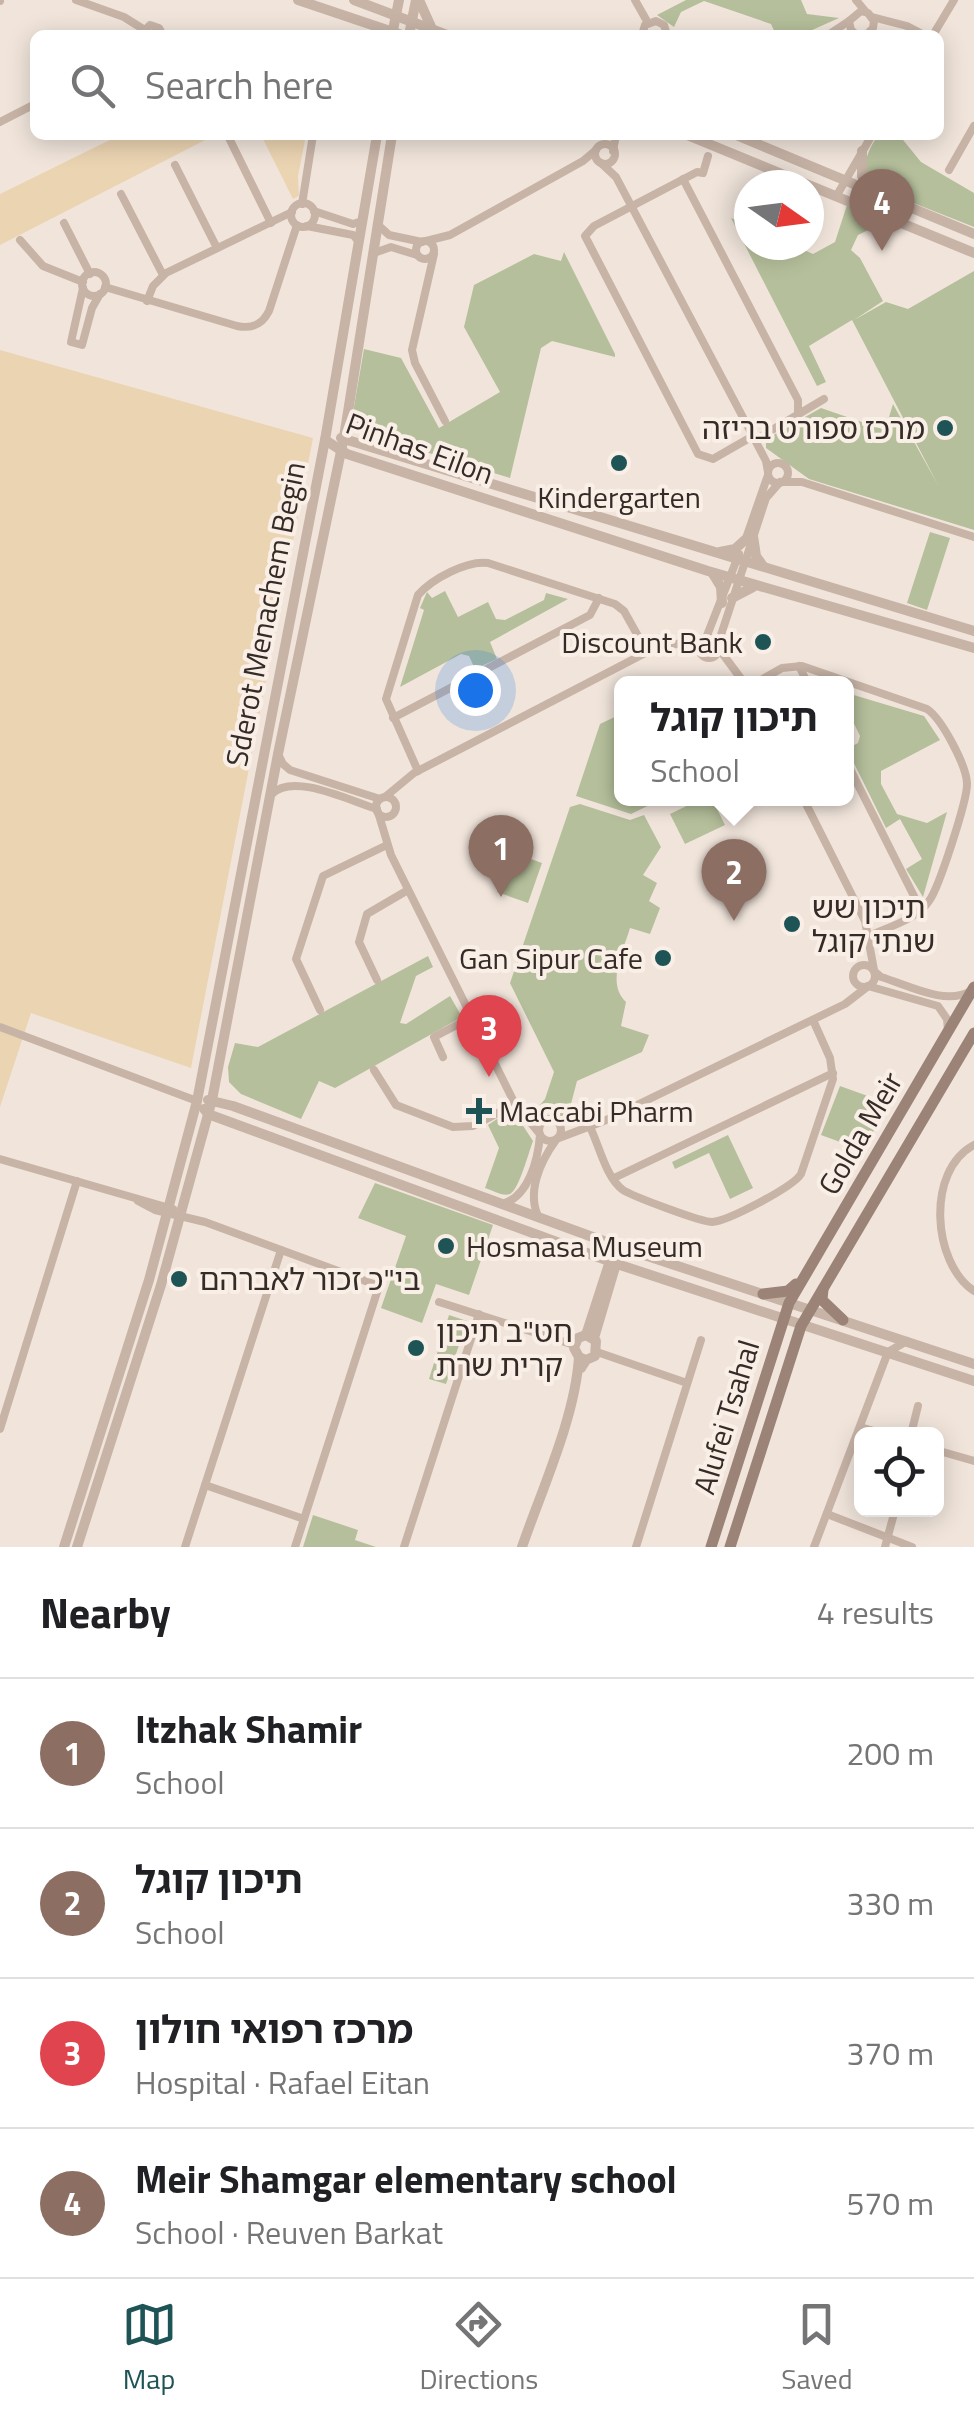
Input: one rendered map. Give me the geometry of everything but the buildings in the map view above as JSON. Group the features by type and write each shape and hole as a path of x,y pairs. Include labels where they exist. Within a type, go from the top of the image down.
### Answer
{"main road":[{"name":"Golda Meir","path":"790,1303 974,987"},
{"name":"Golda Meir","path":"809,1308 974,1034"},
{"path":"763,1294 788,1291 807,1275"},
{"path":"825,1281 822,1300 843,1320"},
{"name":"Alufei Tsahal","path":"711,1547 790,1303"},
{"name":"Alufei Tsahal","path":"730,1547 809,1308"}],"street":[{"path":"76,0 124,17 139,30"},
{"path":"298,0 390,30"},
{"path":"359,2 377,0"},
{"path":"396,30 398,0"},
{"path":"397,30 417,0"},
{"path":"417,0 432,30"},
{"path":"636,0 648,23"},
{"path":"854,0 868,13 914,30"},
{"path":"854,0 850,19 854,30"},
{"path":"937,30 954,0"},
{"path":"359,2 396,17"},
{"path":"836,30 857,12 868,13"},
{"path":"868,13 869,30"},
{"path":"648,23 660,22 666,30"},
{"path":"644,30 648,23"},
{"path":"873,30 889,23"},
{"path":"0,122 30,107"},
{"path":"950,170 974,126"},
{"path":"230,140 270,222"},
{"path":"147,300 163,276 302,204 312,140"},
{"name":"Sderot Menachem Begin","path":"64,1547 169,1210 197,1101 325,440 376,140"},
{"name":"Sderot Menachem Begin","path":"76,1547 182,1212 212,1100 278,751 348,417 391,140"},
{"path":"428,278 416,248 424,241 450,235 583,161 603,140"},
{"path":"615,140 616,177"},
{"path":"700,140 974,253"},
{"path":"748,140 974,234"},
{"path":"837,195 869,140"},
{"path":"598,148 608,146 614,154"},
{"path":"598,148 600,163 616,177 632,206 754,438 772,481 802,482 974,537"},
{"path":"862,152 862,176 868,189"},
{"path":"583,161 608,163 614,154"},
{"path":"708,156 703,173 594,226 585,236 699,456 716,458 824,398"},
{"path":"175,164 217,248"},
{"path":"683,180 798,400 798,413"},
{"path":"120,194 163,276"},
{"path":"302,204 322,216 352,224 364,218"},
{"path":"308,226 314,211"},
{"path":"20,240 42,266 83,285 92,296 103,291 237,326 257,325 269,311 297,225 292,212"},
{"path":"376,221 386,234 432,244 434,252 412,352 445,421"},
{"path":"64,223 90,274"},
{"path":"297,225 352,236 360,244"},
{"path":"371,257 388,247 430,258 450,235"},
{"path":"90,274 102,276 103,291 92,308 82,344 71,342 83,285 90,274"},
{"path":"348,417 354,433 369,444"},
{"name":"Pinhas Eilon","path":"325,440 344,437 369,444 974,631"},
{"name":"Pinhas Eilon","path":"325,440 341,451 708,571 974,648"},
{"path":"762,455 802,482"},
{"path":"336,476 346,461 365,459"},
{"path":"711,658 719,646 727,600 768,473 777,463"},
{"path":"717,552 735,548 749,538 768,496 787,476 787,469"},
{"path":"749,538 764,566"},
{"path":"416,772 387,703 414,603 427,586 472,563 483,562 599,598 622,609 647,652"},
{"path":"708,571 719,582 727,600"},
{"path":"701,655 699,646 727,600 746,588 760,586"},
{"path":"393,718 590,615 599,598"},
{"path":"380,804 416,772 647,652 706,638 719,646 739,676"},
{"path":"678,644 731,666"},
{"path":"768,676 782,668 799,666 828,676"},
{"path":"799,666 804,676"},
{"path":"854,685 936,716 963,768 967,788 933,895 921,910 870,938"},
{"path":"278,751 290,770 394,809"},
{"path":"387,846 394,809 402,789 416,772"},
{"path":"854,777 921,910"},
{"path":"268,802 277,788 297,784 380,804"},
{"path":"380,804 385,816 394,809"},
{"path":"380,804 387,846 408,890 515,1104 546,1141 586,1128 813,1020 845,1004 874,980 870,938 807,806"},
{"path":"320,1010 296,961 319,882 331,870 387,846"},
{"path":"377,980 360,945 367,914 408,890"},
{"path":"845,1004 851,995 853,976 868,956 870,938"},
{"path":"860,965 867,965 882,977 945,996 960,996 974,987"},
{"path":"853,976 857,984 938,1006 948,1022 948,1032"},
{"path":"443,1057 434,1038 472,1017"},
{"path":"515,1104 532,1116 586,1128 614,1178 628,1193 707,1221 722,1219 798,1179 834,1073 813,1020"},
{"path":"0,1027 197,1101 234,1106 539,1218 974,1364"},
{"path":"374,1070 396,1105 452,1127 473,1126 515,1104"},
{"path":"614,1178 834,1073"},
{"path":"215,1086 234,1106"},
{"path":"197,1101 208,1114 614,1262 974,1381"},
{"path":"502,1204 512,1201 526,1185 540,1126 553,1121"},
{"path":"539,1218 533,1203 534,1189 543,1162 561,1130 553,1121"},
{"path":"974,1145 964,1150 952,1169 939,1211 940,1229 955,1270 974,1291"},
{"path":"0,1159 182,1212 379,1286 295,1547"},
{"path":"0,1429 77,1182"},
{"path":"590,1336 620,1246"},
{"path":"185,1547 281,1250"},
{"path":"439,1302 574,1345 582,1359 522,1547"},
{"path":"404,1547 478,1314"},
{"path":"574,1345 578,1338 590,1336"},
{"path":"590,1336 598,1344 597,1352"},
{"path":"636,1547 702,1340"},
{"path":"860,1427 888,1352 907,1341"},
{"path":"582,1359 597,1352 688,1383"},
{"path":"913,1427 918,1406"},
{"path":"814,1547 854,1443"},
{"path":"944,1452 974,1461"},
{"path":"205,1484 304,1519"},
{"path":"827,1514 912,1547"},
{"path":"885,1547 893,1517"}],"green space":[{"path":"686,0 801,0 807,14 839,18 812,30 774,30 771,24 704,1 681,12 674,27 657,15"},
{"path":"875,140 903,140 921,162 974,193 974,227 873,187 866,174"},
{"path":"847,205 884,222 858,235 851,250 860,258 883,301 854,320 886,302 908,309 974,271 974,530 809,479 766,448 766,439 821,408 885,430 893,404 938,485 852,320 809,346 826,382 817,386 752,260 824,260 824,248 835,242"},
{"path":"564,252 615,357 552,341 541,348 510,478 367,434 357,427 352,418 364,349 401,358 439,428 500,392 464,327 474,285 534,254 561,261"},
{"path":"930,532 950,538 927,610 907,603"},
{"path":"445,591 458,617 488,602 496,619 505,620 544,600 546,593 568,599 490,642 497,659 475,669 469,656 461,654 400,687 427,592 432,598"},
{"path":"854,695 924,716 940,740 881,771 881,784 897,814 927,823 947,812 923,897 906,869 922,859 900,819 886,828 854,763 854,745 860,736 854,724"},
{"path":"614,717 614,806 648,806 631,814 576,796 600,724"},
{"path":"580,804 630,820 644,815 661,847 643,875 657,883 649,901 660,908 650,934 630,928 617,977 617,986 626,1002 621,1026 649,1035 642,1052 577,1081 567,1119 550,1111 535,1111 545,1099 554,1072 510,983 570,807"},
{"path":"687,806 716,806 725,825 685,844 670,814"},
{"path":"511,852 542,863 528,903 497,892"},
{"path":"428,956 433,967 416,976 400,1023 406,1024 450,996 462,1017 335,1088 319,1081 301,1119 241,1094 229,1082 228,1067 235,1043 258,1047"},
{"path":"840,1086 890,1104 862,1150 821,1135"},
{"path":"506,1113 516,1115 533,1141 517,1185 507,1195 485,1188 499,1148 488,1125"},
{"path":"728,1135 753,1188 730,1199 709,1153 675,1169 672,1162"},
{"path":"375,1183 493,1225 469,1295 436,1284 422,1323 381,1308 406,1236 358,1218"},
{"path":"449,1315 467,1321 446,1384 429,1379"},
{"path":"313,1515 358,1530 355,1540 376,1547 303,1547"}],"sand":[{"path":"110,140 205,140 0,245 0,194"},
{"path":"264,140 305,140 298,176 299,196 293,199"},
{"path":"0,350 313,438 191,1068 31,1013 0,1107"}],"place":[{"name":"Meir Shamgar elementary school","path":"882,251"},
{"name":"מרכז ספורט בריזה","path":"945,428"},
{"name":"Kindergarten","path":"619,463"},
{"name":"Discount Bank","path":"763,642"},
{"name":"Itzhak Shamir","path":"501,897"},
{"name":"תיכון קוגל","path":"734,921"},
{"name":"תיכון שש שנתי קוגל","path":"792,924"},
{"name":"Gan Sipur Cafe","path":"663,958"},
{"name":"מרכז רפואי חולון","path":"489,1077"},
{"name":"Maccabi Pharm","path":"479,1111"},
{"name":"Hosmasa Museum","path":"446,1246"},
{"name":"בי\"כ זכור לאברהם","path":"179,1279"},
{"name":"חט\"ב תיכון קרית שרת","path":"416,1348"}]}
